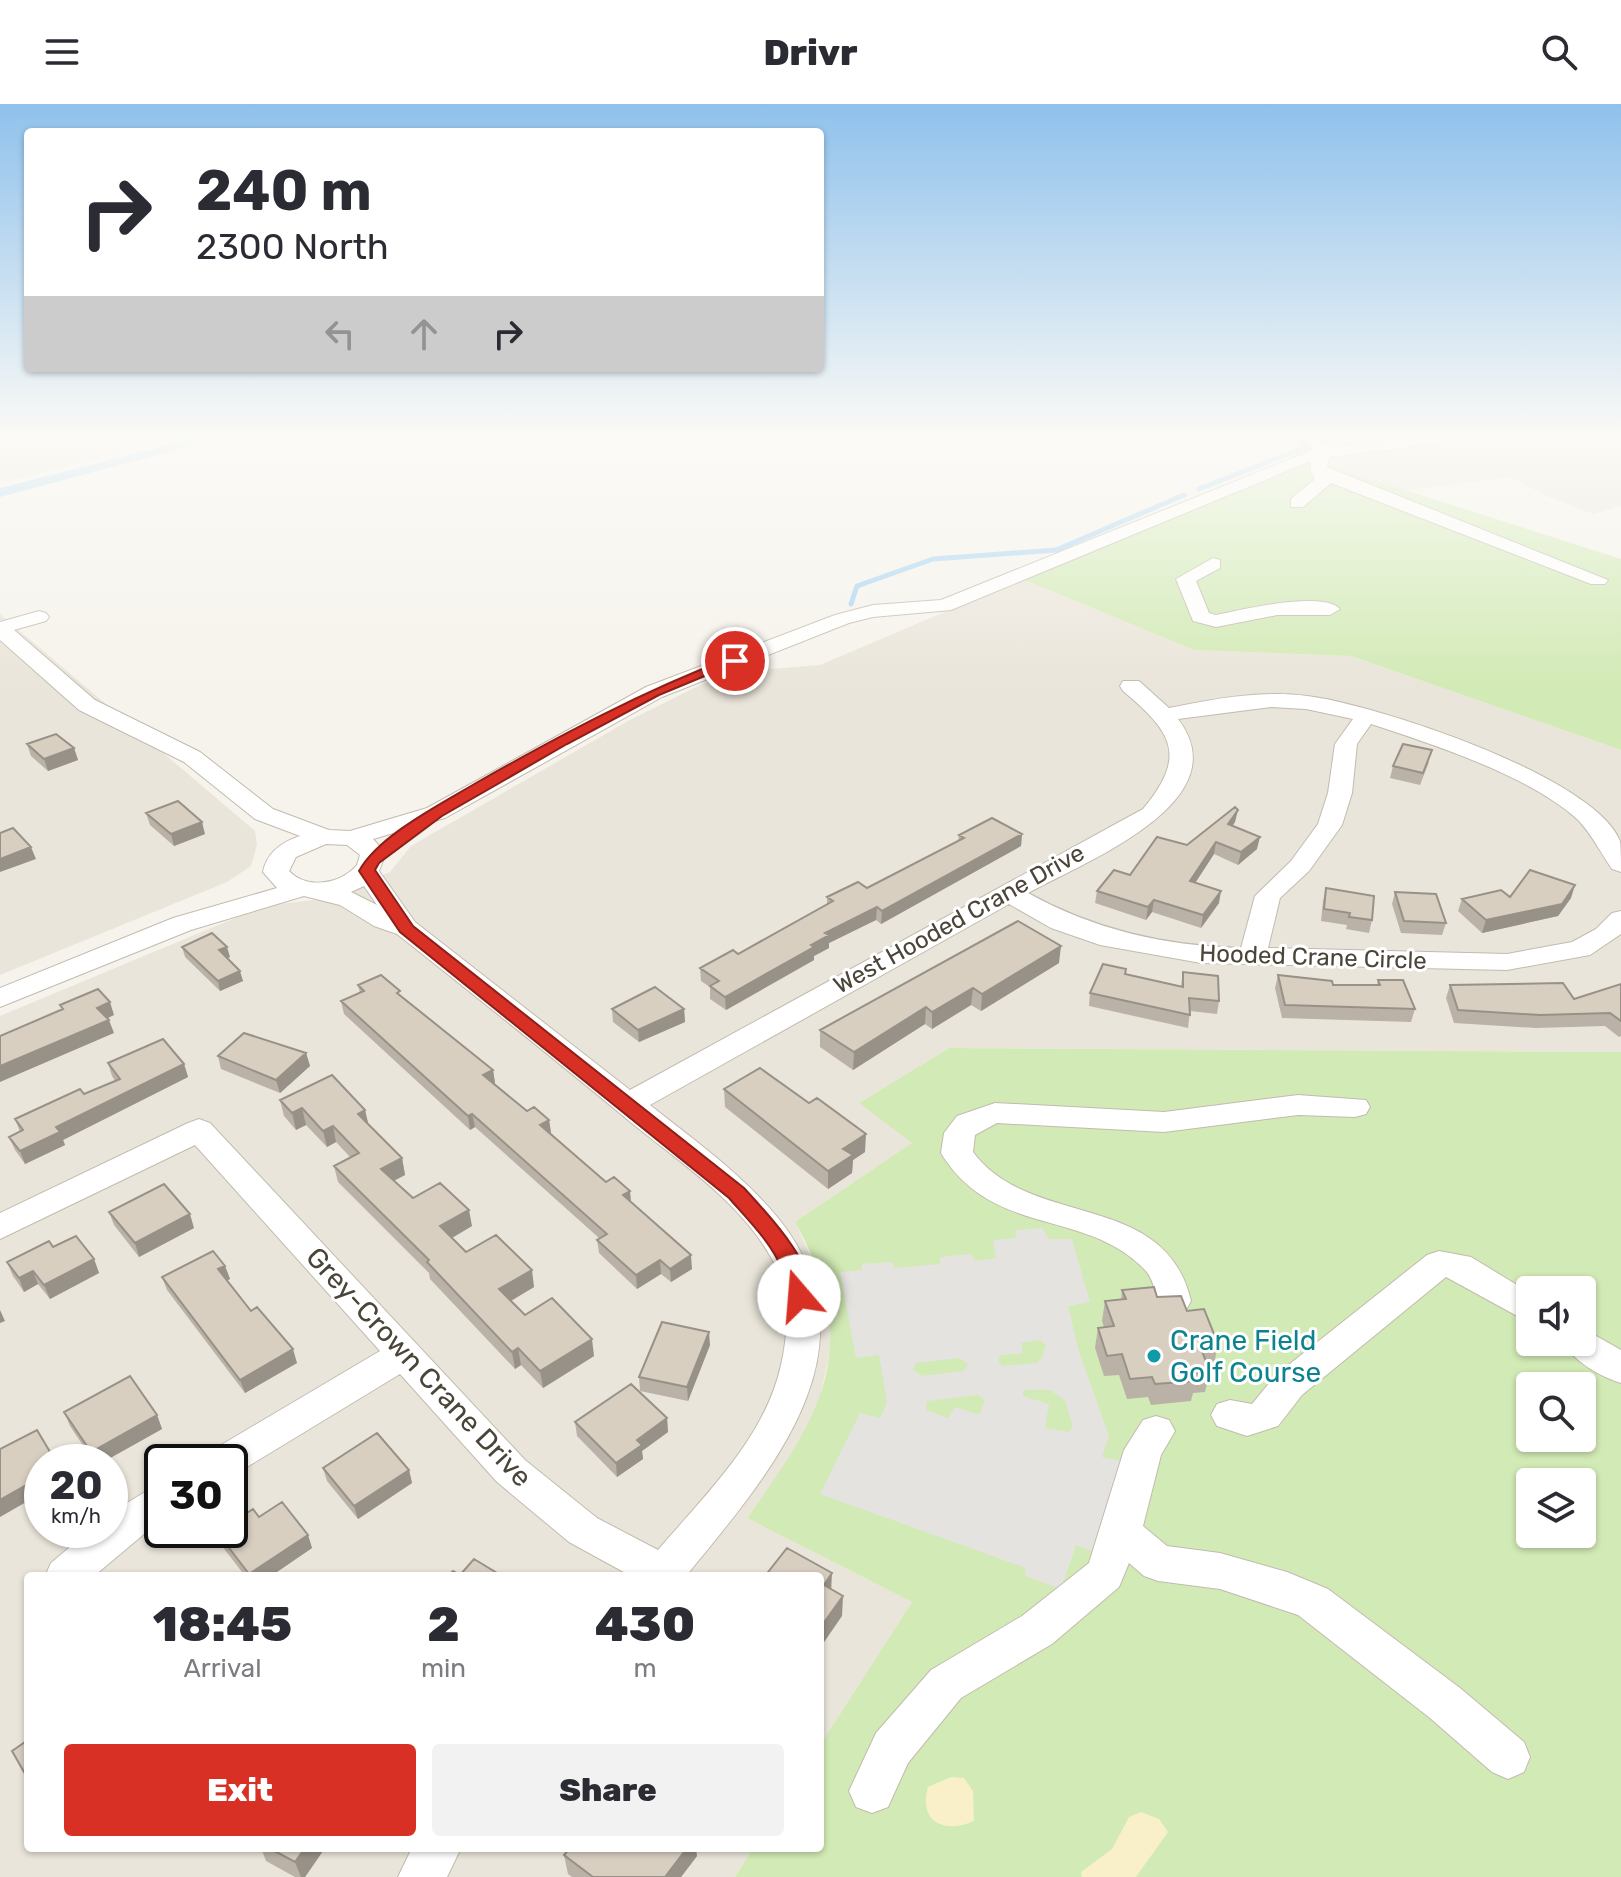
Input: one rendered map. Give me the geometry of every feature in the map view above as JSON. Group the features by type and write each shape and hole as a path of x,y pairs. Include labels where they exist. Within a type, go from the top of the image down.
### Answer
{"street":[{"path":"4,990 182,924 308,889 345,884 436,813 654,692 857,614 944,606 1152,522"},
{"path":"1467,522 1598,580"},
{"path":"1213,564 1186,579 1200,617 1216,621 1277,609 1330,609"},
{"path":"0,628 39,617"},
{"path":"0,628 87,705 192,757 264,814 369,847 370,866 406,928"},
{"name":"West Hooded Crane Drive","path":"628,1104 1006,892 1152,814 1173,790 1184,769 1181,743 1167,715 1131,686"},
{"path":"1167,715 1209,705 1260,701 1309,702 1366,716 1516,775 1576,806 1605,834 1621,864"},
{"path":"1252,957 1268,896 1300,866 1330,825 1340,793 1346,744 1366,716"},
{"path":"182,924 278,864 300,844 339,838 436,813"},
{"path":"264,814 280,844 278,864 289,885 349,899 383,920 406,928 736,1193 774,1234 796,1273 803,1318 797,1375 782,1414 752,1462 664,1572"},
{"name":"Hooded Crane Circle","path":"1006,892 1060,922 1110,939 1201,955 1507,962 1580,949 1605,935 1621,919"},
{"path":"1174,1301 1161,1265 1143,1248 1036,1207 988,1186 970,1173 957,1153 956,1144 968,1123 995,1113 1152,1122 1298,1105 1355,1107"},
{"name":"Grey-Crown Crane Drive","path":"0,1227 199,1130 511,1471 583,1530 657,1572"},
{"path":"1230,1415 1247,1421 1265,1415 1289,1385 1439,1264 1459,1266 1516,1301"},
{"path":"1596,1352 1621,1369"},
{"path":"248,1448 404,1354"},
{"path":"872,1791 892,1748 946,1684 1037,1630 1105,1574 1123,1525 1143,1450 1156,1431"},
{"path":"70,1572 144,1510"},
{"path":"1123,1525 1129,1538 1158,1563 1220,1571 1313,1602 1434,1695 1508,1757"},
{"path":"421,1877 436,1852"}],"shaded area":[{"path":"1022,579 1194,650 1351,656 1621,750 1621,1052 949,1048 859,1103 913,1143 795,1222 825,1289 833,1329 828,1362 819,1400 794,1453 747,1518 912,1602 824,1739 824,1572 24,1572 24,1852 751,1852 735,1877 0,1877 0,1016 264,906 329,898 390,872 411,846 628,721 704,683 748,671 820,665"},
{"path":"0,614 255,831 257,845 251,866 227,882 0,975"},
{"path":"1042,1228 1049,1239 1072,1239 1090,1302 1068,1306 1079,1352 1109,1436 1102,1457 1129,1463 1102,1555 1076,1545 1061,1589 1025,1576 1026,1568 820,1494 860,1413 880,1418 887,1403 879,1355 856,1358 840,1272 862,1270 862,1264 892,1262 894,1268 940,1264 940,1257 971,1254 975,1261 996,1258 993,1240 1016,1238 1015,1230","holes":["1040,1340 1046,1345 1042,1358 1036,1363 1002,1366 998,1360 1001,1355 1023,1353 1021,1343","959,1358 968,1364 964,1371 922,1376 913,1370 916,1363","1023,1390 1050,1390 1065,1400 1073,1427 1068,1432 1045,1428 1049,1404 1023,1396","978,1395 985,1401 979,1415 955,1407 948,1418 926,1410 927,1401"]}],"green space":[{"path":"1159,522 1505,522 1621,559 1621,750 1351,656 1194,650 1022,579"},
{"name":"Crane Field Golf Course","path":"949,1048 1621,1052 1621,1877 735,1877 751,1852 824,1852 824,1739 912,1602 747,1518 796,1445 814,1411 825,1377 830,1342 827,1306 816,1266 795,1222 912,1143 859,1103"}],"sand":[{"path":"951,1777 964,1778 973,1791 974,1821 953,1826 936,1822 931,1817 926,1799 928,1787"},
{"path":"1141,1812 1159,1819 1168,1832 1136,1877 1082,1877 1081,1872 1112,1849 1129,1817"}],"building":[{"path":"56,734 74,748 44,759 27,744"},
{"path":"1403,744 1432,750 1423,773 1393,766"},
{"path":"178,801 202,822 171,834 146,813"},
{"path":"1235,807 1238,810 1228,824 1260,837 1241,852 1216,842 1190,881 1221,891 1203,915 1154,900 1148,907 1097,891 1114,870 1130,875 1157,837 1187,845"},
{"path":"992,818 1022,834 882,911 877,907 825,933 829,935 811,945 814,947 725,997 710,986 719,981 700,968 733,950 738,954 833,901 827,897 858,882 867,888 964,838 959,835"},
{"path":"13,828 31,847 0,859 0,833"},
{"path":"1530,870 1575,885 1562,904 1486,920 1462,899 1501,890 1510,897"},
{"path":"1326,888 1374,896 1372,920 1324,909"},
{"path":"1395,892 1436,894 1446,923 1404,921"},
{"path":"1018,921 1061,946 982,994 973,988 932,1012 926,1007 854,1052 820,1030"},
{"path":"212,933 227,947 219,950 240,971 218,981 182,947"},
{"path":"1103,964 1126,969 1125,974 1183,987 1183,972 1218,976 1219,1001 1189,998 1190,1015 1090,993"},
{"path":"381,975 400,991 397,993 493,1070 483,1075 527,1111 534,1107 549,1120 540,1125 606,1182 614,1177 630,1191 623,1195 691,1255 670,1269 660,1260 636,1275 597,1240 607,1234 472,1114 468,1116 341,1001 364,991 358,985"},
{"path":"1278,975 1332,981 1333,985 1380,985 1378,980 1403,980 1415,1009 1285,1005"},
{"path":"1563,983 1574,999 1621,984 1621,1021 1610,1013 1540,1015 1458,1010 1450,985"},
{"path":"655,987 684,1009 638,1030 612,1009"},
{"path":"98,989 110,1002 97,1008 109,1020 0,1066 0,1036 63,1009 60,1005"},
{"path":"244,1033 306,1053 276,1080 218,1056"},
{"path":"163,1039 184,1064 56,1127 60,1132 20,1151 9,1137 23,1130 15,1119 80,1089 84,1094 120,1079 108,1063"},
{"path":"760,1068 809,1103 817,1098 866,1134 843,1149 853,1155 828,1171 724,1089"},
{"path":"332,1075 365,1110 358,1114 402,1158 381,1169 413,1198 440,1183 469,1210 440,1226 466,1252 496,1235 532,1270 499,1289 525,1315 552,1298 592,1339 540,1371 518,1348 512,1352 427,1262 429,1260 334,1166 359,1153 333,1126 323,1131 302,1108 292,1113 280,1100"},
{"path":"164,1184 190,1214 135,1243 109,1212"},
{"path":"76,1236 94,1259 44,1285 33,1271 19,1278 7,1262 49,1241 53,1247"},
{"path":"213,1251 225,1266 218,1269 251,1311 257,1307 293,1349 240,1380 162,1277"},
{"name":"Crane Field Golf Course","path":"1154,1287 1157,1297 1181,1296 1187,1311 1204,1309 1218,1344 1200,1346 1210,1372 1193,1373 1196,1381 1155,1384 1152,1377 1130,1379 1122,1354 1107,1356 1098,1328 1114,1326 1105,1301 1126,1299 1122,1290"},
{"path":"662,1322 709,1332 687,1387 639,1377"},
{"path":"130,1376 157,1415 105,1444 86,1444 64,1412"},
{"path":"631,1384 667,1418 637,1440 642,1445 616,1463 575,1422"},
{"path":"37,1430 45,1444 24,1444 24,1486 0,1500 0,1449"},
{"path":"377,1433 409,1470 354,1506 323,1468"},
{"path":"282,1502 308,1535 247,1572 229,1548 248,1548 248,1512 253,1509 259,1517"},
{"path":"787,1548 832,1573 824,1585 824,1572 768,1572"},
{"path":"474,1559 495,1572 463,1572"},
{"path":"824,1585 843,1596 824,1622"},
{"path":"24,1743 24,1772 12,1751"},
{"path":"276,1852 302,1852 295,1862"},
{"path":"567,1852 684,1852 665,1877 593,1877 564,1855"}],"waterway":[{"path":"851,604 857,586 933,559 1056,550 1122,522"}],"place":[{"name":"Crane Field Golf Course","path":"1154,1356"}],"route":[{"path":"735,661 654,692 607,715 436,813 417,831 373,861 367,871 399,913 406,928 736,1193 774,1234 796,1273 799,1296"}]}
